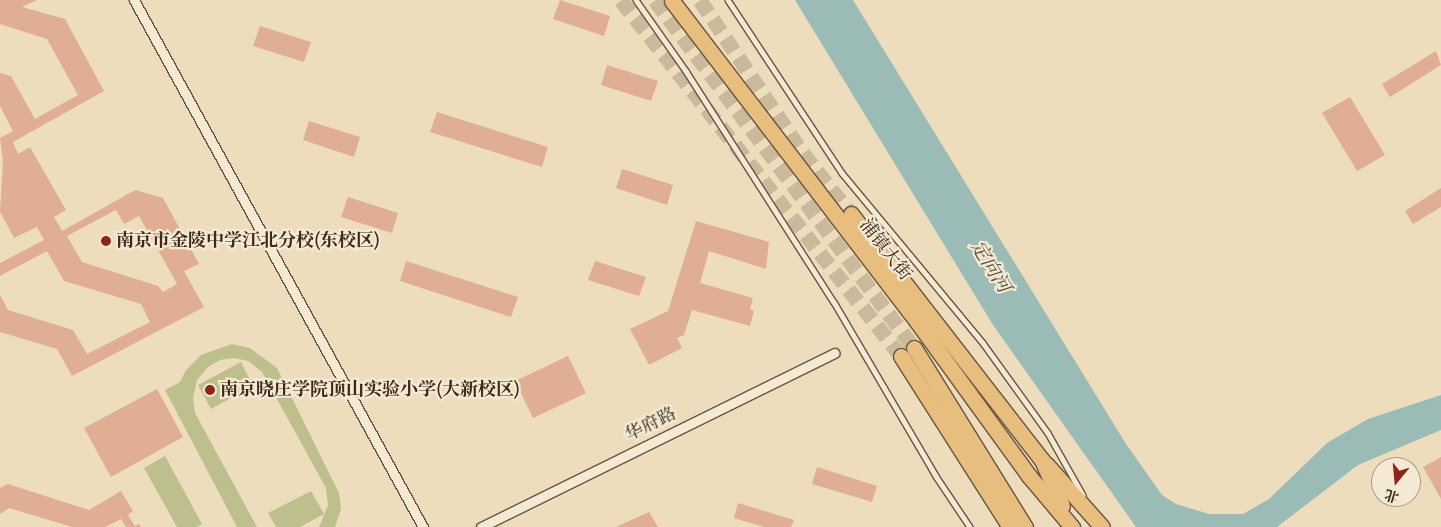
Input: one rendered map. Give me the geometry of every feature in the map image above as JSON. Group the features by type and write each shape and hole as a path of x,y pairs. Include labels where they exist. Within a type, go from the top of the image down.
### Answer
{"highway":[{"name":"浦镇大街","path":"672,1 910,312 1029,476 1070,524"},
{"name":"浦镇大街","path":"851,214 1042,460 1070,524"},
{"path":"1010,527 908,352 1026,527"},
{"path":"1042,460 1065,481 1099,524"}],"street":[{"path":"134,0 423,527"},
{"name":"华府路","path":"482,527 835,353"}],"lane":[{"path":"636,0 686,71 834,302 936,476 970,527"},
{"path":"728,0 842,173 983,343 1048,433 1099,524"}],"green space":[{"path":"232,344 250,348 277,368 339,493 341,509 335,527 319,527 328,505 326,488 262,372 248,361 234,358 220,360 208,367 197,380 193,398 195,413 257,527 237,527 165,390 180,382 186,370 201,355"},
{"path":"241,362 253,386 211,409 198,385"},
{"path":"165,456 202,524 197,527 177,527 144,468"},
{"path":"311,491 324,514 300,527 276,527 268,513"}],"water":[{"name":"定向河","path":"795,0 853,0 1126,444 1162,495 1176,504 1209,514 1243,514 1269,499 1327,443 1368,419 1441,395 1441,430 1377,457 1371,457 1371,460 1358,465 1277,527 1136,527 993,325"}],"building":[{"path":"0,0 37,0 22,7 65,19 104,91 13,142 18,154 30,147 66,210 54,217 62,231 135,190 163,198 199,264 184,271 204,307 72,376 57,349 0,332 0,295 8,310 73,330 87,354 150,322 141,304 64,281 47,251 0,276 0,263 44,240 37,227 14,238 0,212 3,161 0,138 13,131 0,106 0,73 11,76 35,119 78,95 47,39 0,24","holes":["116,210 124,224 139,216 177,284 163,292 158,286 82,262 67,236"]},
{"path":"560,0 610,16 604,36 553,19"},
{"path":"260,26 311,42 304,62 253,46"},
{"path":"1436,51 1441,65 1390,97 1382,84"},
{"path":"607,65 658,81 651,101 601,85"},
{"path":"1350,97 1385,155 1357,171 1322,113"},
{"path":"437,112 548,147 542,167 430,132"},
{"path":"309,121 360,137 354,157 303,140"},
{"path":"622,169 673,185 667,205 616,188"},
{"path":"1441,188 1441,207 1413,224 1405,211"},
{"path":"348,197 398,213 392,233 341,217"},
{"path":"696,221 769,242 766,269 709,251 700,283 753,298 750,309 754,311 750,326 692,310 684,335 677,338 682,348 649,365 630,329 668,311"},
{"path":"406,261 518,297 511,317 400,281"},
{"path":"595,261 646,277 639,296 588,280"},
{"path":"568,356 586,393 533,418 515,381"},
{"path":"157,389 183,437 111,477 84,428"},
{"path":"1441,457 1441,499 1423,467"},
{"path":"817,467 877,486 872,502 812,484"},
{"path":"8,484 89,510 121,491 133,511 128,515 135,526 139,524 141,527 126,527 121,519 105,527 72,527 9,508 0,514 0,488"},
{"path":"738,503 794,520 791,527 764,527 734,518"},
{"path":"649,512 658,527 616,527"}],"tunnel":[{"path":"621,0 901,356"},
{"path":"655,0 914,348"},
{"path":"700,0 803,153 851,214"}],"place":[{"name":"南京市金陵中学江北分校(东校区)","path":"106,241"},
{"name":"南京晓庄学院顶山实验小学(大新校区)","path":"210,390"}]}
